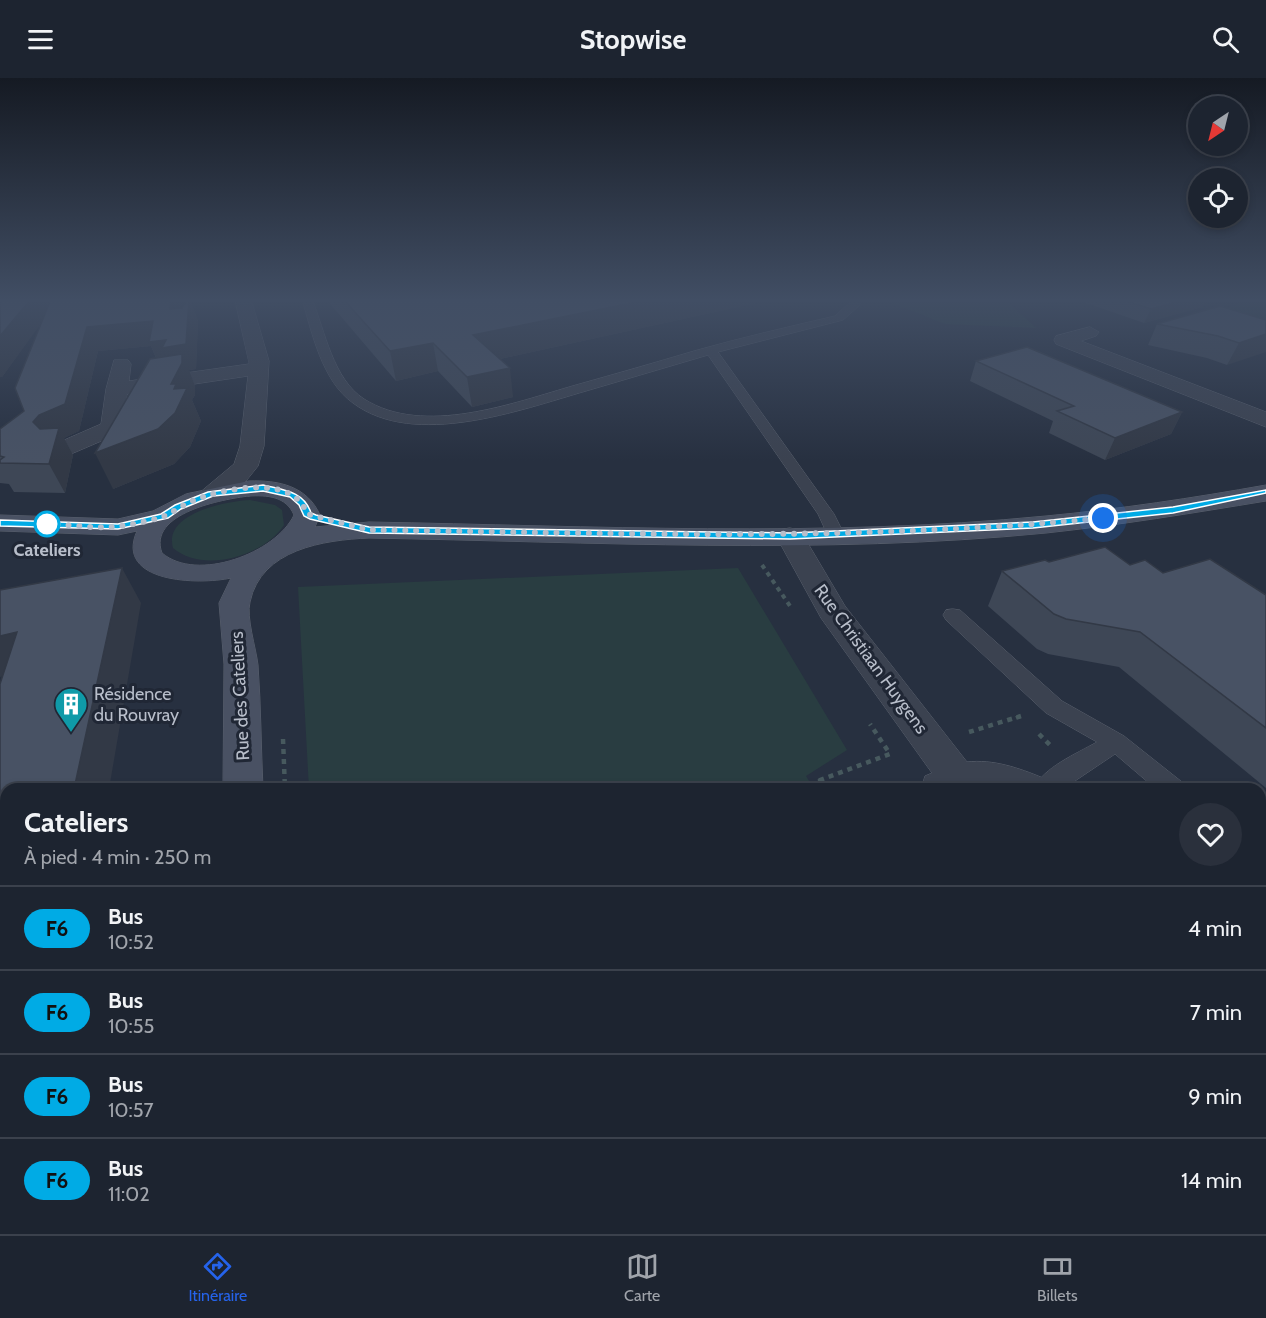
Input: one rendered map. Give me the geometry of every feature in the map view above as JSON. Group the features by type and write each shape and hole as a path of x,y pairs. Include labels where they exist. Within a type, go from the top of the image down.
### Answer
{"street":[{"path":"234,603 216,584 189,572 157,564 149,556 146,546 147,536 164,516 178,507 211,494 237,477 246,466 252,447 258,369 255,353"},
{"path":"1096,353 1266,420"},
{"path":"63,449 112,428 121,364"},
{"path":"116,389 258,369"},
{"path":"246,466 255,479 293,495 303,504 307,514 369,530"},
{"path":"211,494 247,488 278,490"},
{"path":"189,572 226,570 275,552 306,536 340,531 790,536 1068,522 1173,510 1266,493"},
{"name":"Rue des Cateliers","path":"243,783 241,664 234,603 249,567 275,552 302,530 307,514"},
{"path":"0,523 118,526 164,516"},
{"path":"118,526 146,546"},
{"name":"Rue Christiaan Huygens","path":"790,536 832,612 932,744 948,783"},
{"name":"Rue Christiaan Huygens","path":"952,783 977,776 997,778 1012,783"}],"lane":[{"path":"329,353 340,382 351,396 365,407 392,416 425,419 469,418 502,411 701,353"},
{"path":"713,353 826,514 835,534"},
{"path":"953,615 1054,707 1116,742 1166,783"},
{"path":"1053,783 1072,768 1116,742"}],"path":[{"path":"757,557 797,616"},
{"path":"822,783 820,780 890,754 863,715"},
{"path":"932,744 1021,715 1028,723"},
{"path":"1036,730 1072,768"}],"green space":[{"path":"250,500 275,505 282,510 284,525 275,536 262,545 248,553 216,560 200,560 186,556 173,548 172,536 187,518 213,506"},
{"path":"738,568 847,750 806,776 810,783 309,783 298,587"}],"building":[{"path":"29,353 80,353 65,404 39,415 33,422 40,429 59,428 49,464 0,463 4,457 0,456 0,429 24,411 15,388"},
{"path":"443,353 493,353 510,368 467,377"},
{"path":"1005,353 1041,353 1182,412 1115,438 1057,411 1074,406 976,361"},
{"path":"182,354 182,363 171,384 176,384 174,389 187,388 175,413 158,429 95,453 150,359"},
{"path":"1105,547 1130,565 1145,560 1163,573 1210,559 1266,595 1266,728 1140,632 1066,619 1054,614 1002,571 1045,560 1049,562"},
{"name":"Résidence du Rouvray","path":"122,568 75,783 0,783 0,684 17,632 0,636 0,590"}],"bus line":[{"name":"F6","path":"0,523 118,526 164,516 178,507 211,494 229,490 263,488 293,495 303,504 307,514 313,517 369,530 790,536 1033,525 1173,510 1266,493"}],"place":[{"name":"Cateliers","path":"47,524"},
{"name":"Résidence du Rouvray","path":"71,733"}],"route":[{"path":"47,524 118,526 147,521 164,516 178,507 211,494 247,488 278,490 293,495 303,504 307,514 313,517 369,530 790,536 973,529 1103,518"}]}
